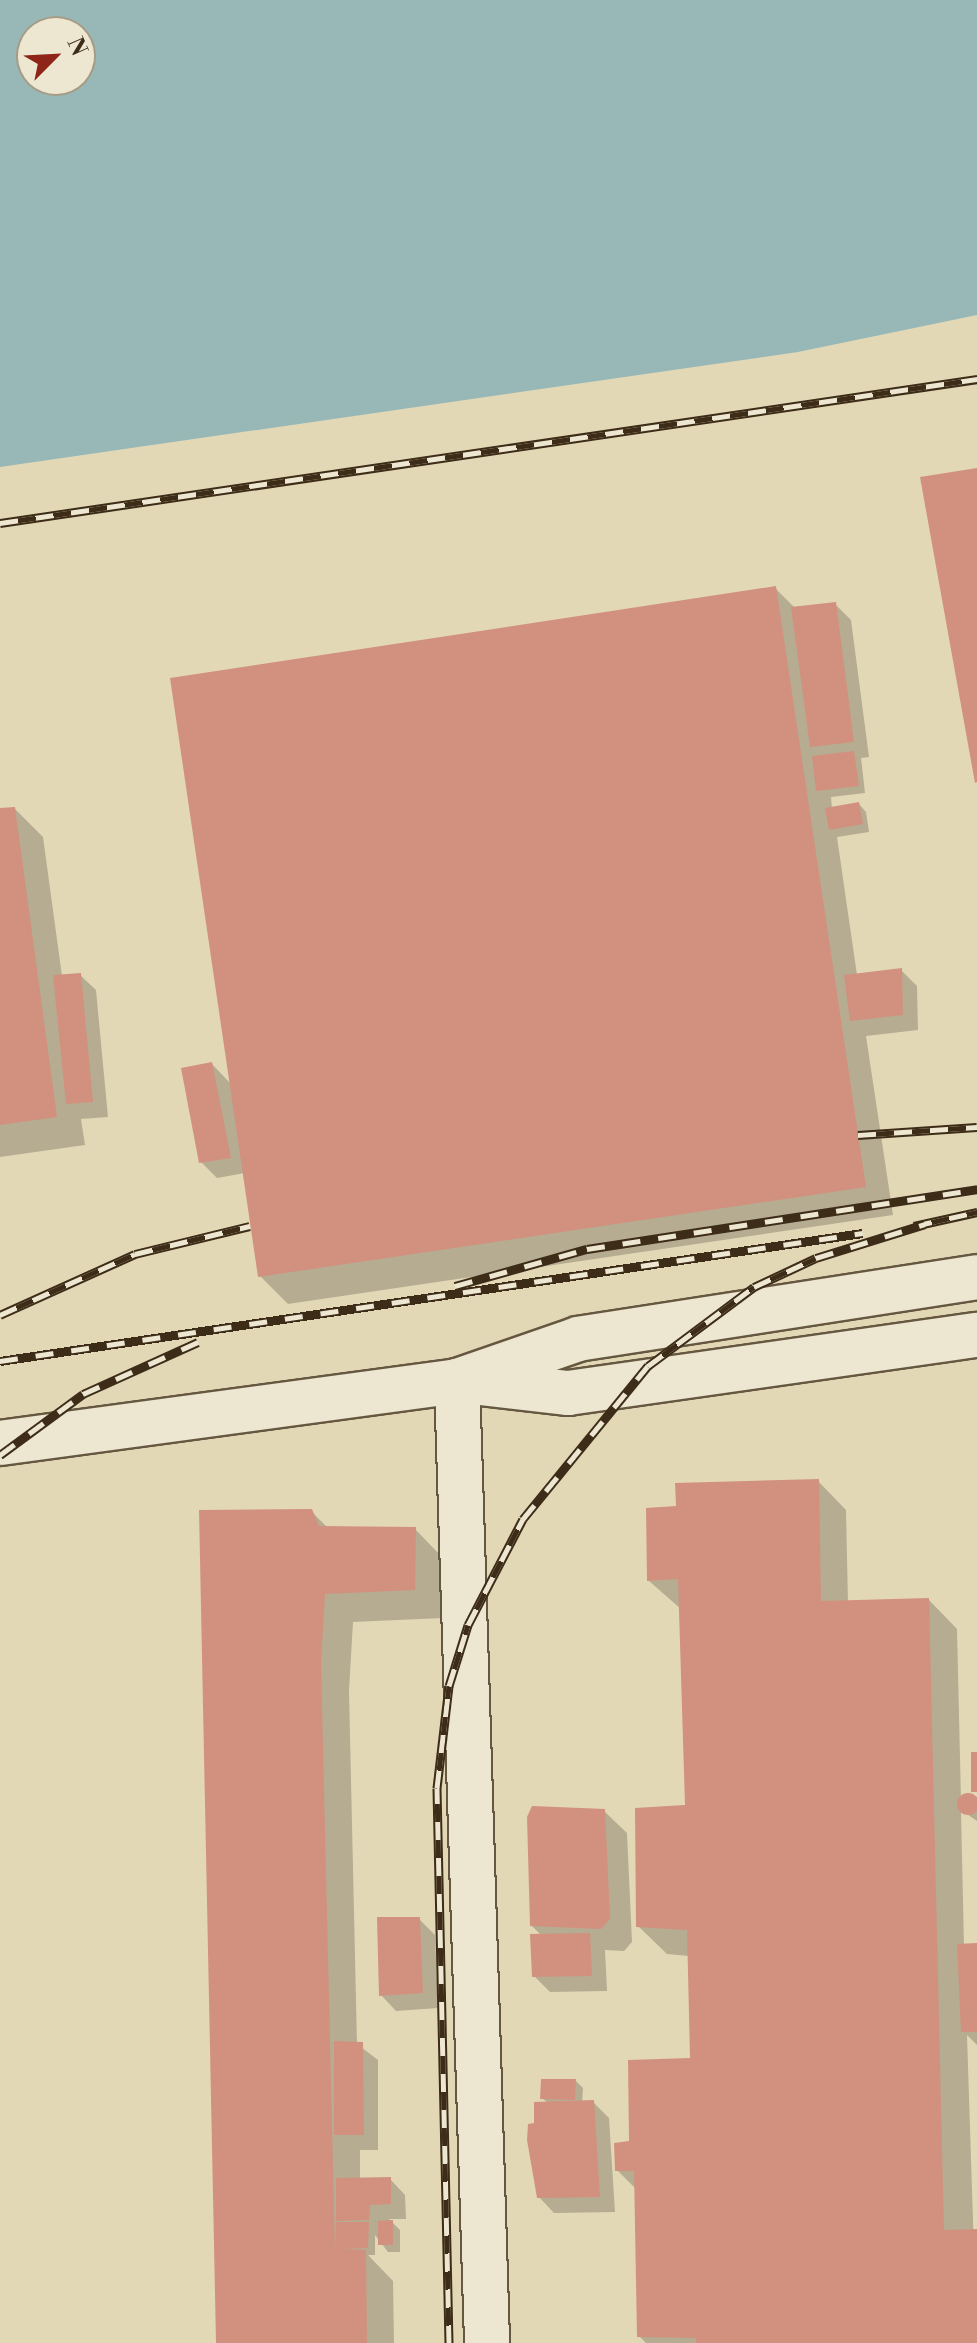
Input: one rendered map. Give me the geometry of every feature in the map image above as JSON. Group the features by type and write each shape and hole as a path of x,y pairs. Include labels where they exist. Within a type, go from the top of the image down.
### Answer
{"lane":[{"path":"0,1443 457,1381 578,1339 977,1277"},
{"path":"457,1381 568,1393 977,1335"},
{"path":"457,1381 487,2343"}],"water":[{"path":"0,0 977,0 977,315 798,352 0,467"}],"building":[{"path":"977,468 977,782 975,783 920,477"},
{"path":"776,586 866,1187 258,1277 170,678"},
{"path":"836,602 854,742 810,747 791,607"},
{"path":"854,751 859,786 816,791 812,756"},
{"path":"859,802 863,824 829,830 825,808"},
{"path":"15,807 57,1117 0,1125 0,808"},
{"path":"902,968 903,1015 850,1021 844,975"},
{"path":"81,973 93,1102 66,1104 53,975"},
{"path":"212,1062 231,1158 199,1163 181,1068"},
{"path":"819,1479 821,1601 929,1598 944,2230 977,2229 977,2343 696,2343 696,2338 637,2337 634,2171 615,2171 614,2143 629,2141 628,2060 690,2058 687,1930 636,1927 635,1808 685,1805 678,1579 647,1581 646,1508 676,1506 675,1483"},
{"path":"312,1509 319,1526 416,1527 415,1590 325,1594 321,1662 335,2250 336,2222 369,2222 368,2248 343,2249 366,2250 367,2343 216,2343 199,1510"},
{"path":"971,1752 977,1752 977,1792 971,1792"},
{"path":"968,1793 979,1804 968,1815 957,1804"},
{"path":"532,1806 605,1809 610,1919 601,1929 530,1926 527,1817"},
{"path":"377,1917 420,1917 423,1993 379,1996"},
{"path":"590,1933 592,1976 532,1977 530,1934"},
{"path":"977,1943 977,2032 961,2032 957,1944"},
{"path":"334,2041 363,2042 364,2135 334,2135"},
{"path":"541,2079 576,2079 575,2100 540,2099"},
{"path":"594,2100 600,2197 537,2198 527,2140 528,2124 534,2123 534,2102"},
{"path":"391,2177 391,2204 370,2205 369,2220 336,2221 336,2178"},
{"path":"393,2220 393,2245 378,2245 378,2221"}],"railway":[{"path":"0,523 977,379"},
{"path":"858,1135 977,1127"},
{"path":"455,1286 587,1249 977,1189"},
{"path":"914,1226 977,1212"},
{"path":"449,2343 437,1788 449,1686 468,1625 523,1519 648,1366 754,1287 816,1258 925,1224"},
{"path":"0,1315 135,1254 250,1226"},
{"path":"0,1361 863,1233"},
{"path":"0,1455 83,1394 198,1342"}]}
